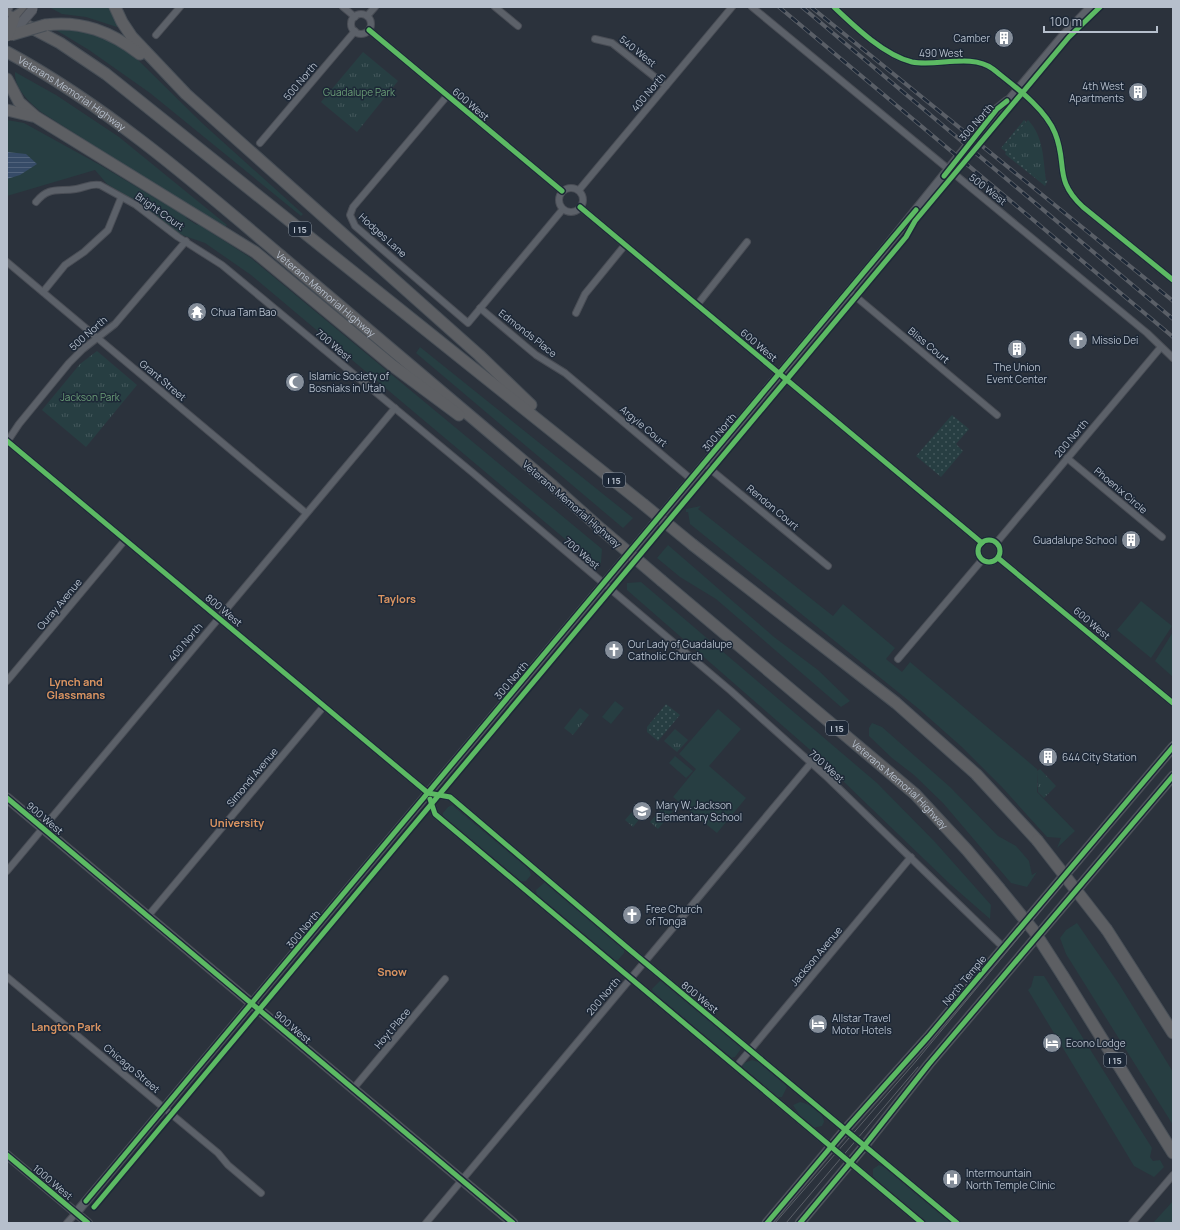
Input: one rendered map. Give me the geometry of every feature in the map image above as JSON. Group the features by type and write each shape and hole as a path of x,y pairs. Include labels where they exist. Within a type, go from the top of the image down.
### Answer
{"highway":[{"path":"115,7 122,22 132,37 166,74 243,145 479,355 585,456"},
{"path":"30,8 9,18 8,37 38,26 59,24 89,26 109,33 127,44 166,74"},
{"name":"I 15","path":"9,18 60,43 106,74 585,456 693,545 896,703 976,774 1037,840 1107,930 1173,1033"},
{"name":"Veterans Memorial Highway","path":"7,52 45,73 84,98 212,197 553,486 601,530 915,794 967,850 1034,930 1170,1148"},
{"path":"7,78 19,102 36,117 255,252 393,366 553,486"},
{"path":"7,110 36,117"}],"main road":[{"path":"8,37 30,8"},
{"name":"North Temple","path":"767,1223 846,1129 928,1037 1173,747"},
{"path":"800,1223 865,1146 921,1074 1173,776"},
{"name":"900 West","path":"7,798 513,1223"}],"street":[{"path":"156,35 180,7"},
{"path":"342,7 355,17"},
{"path":"367,16 375,7"},
{"path":"495,7 518,26"},
{"name":"400 North","path":"579,190 732,7"},
{"name":"500 West","path":"752,7 1147,333 1173,358"},
{"name":"490 West","path":"834,7 894,56 922,63 982,64 992,69 1041,110 1053,127 1060,149 1062,175 1072,196 1083,207 1173,280"},
{"name":"300 North","path":"67,1223 849,291 949,171 961,153 997,109 1007,101 1072,26 1091,7"},
{"path":"361,14 367,16 371,23 369,30 363,33 355,31 352,24 355,17 361,14"},
{"name":"600 West","path":"369,30 562,191"},
{"name":"500 North","path":"260,143 355,31"},
{"name":"540 West","path":"595,38 612,43 666,86"},
{"name":"Hodges Lane","path":"447,96 353,207 350,215 355,226 468,323 480,308"},
{"name":"Bright Court","path":"36,202 50,191 75,190 96,184 136,205 186,241"},
{"path":"570,187 579,190 583,198 580,207 572,212 563,209 558,200 562,191 570,187"},
{"path":"42,292 65,265 84,252 108,230 121,198"},
{"name":"600 West","path":"580,207 982,543"},
{"path":"480,308 563,209"},
{"name":"500 North","path":"7,442 19,424 70,363 97,338 115,324 186,241"},
{"name":"700 West","path":"186,241 222,265 395,408 731,691 811,763 911,857 1003,947"},
{"path":"697,305 747,242"},
{"path":"576,313 585,294 625,245"},
{"name":"Grant Street","path":"7,262 306,513"},
{"name":"Bliss Court","path":"849,291 997,415"},
{"name":"Edmonds Place","path":"480,308 536,355 561,370 583,388"},
{"name":"200 North","path":"997,542 1161,347"},
{"name":"Argyle Court","path":"583,388 691,479"},
{"name":"400 North","path":"7,871 395,408"},
{"name":"800 West","path":"7,442 428,793 450,797 644,962 751,1049 957,1223"},
{"name":"Phoenix Circle","path":"1067,458 1162,537"},
{"name":"Rendon Court","path":"704,464 828,566"},
{"name":"Ouray Avenue","path":"7,681 125,540"},
{"path":"991,540 997,542 1001,551 998,558 991,562 982,560 978,550 982,543 991,540"},
{"name":"600 West","path":"998,558 1173,703"},
{"path":"898,659 982,560"},
{"name":"Simondi Avenue","path":"148,916 324,706"},
{"name":"200 North","path":"426,1223 811,763"},
{"path":"428,793 435,814 922,1223"},
{"name":"Jackson Avenue","path":"736,1067 911,857"},
{"name":"Chicago Street","path":"7,977 218,1153 228,1165 260,1193"},
{"name":"Hoyt Place","path":"353,1089 445,980"},
{"name":"1000 West","path":"7,1155 88,1223"},
{"path":"1132,1223 1173,1175"}],"green space":[{"path":"49,7 111,7 118,25 117,27 86,17 62,14"},
{"path":"63,29 92,33 115,43 135,57 202,123 303,214 301,216 150,93 89,50 56,30"},
{"name":"Guadalupe Park","path":"363,52 398,81 357,132 321,102"},
{"path":"15,72 56,95 119,137 227,225 224,228 41,112 23,94 17,84"},
{"path":"7,120 24,123 100,165 187,217 186,218 251,258 602,549 601,563 596,565 251,275 205,243 179,234 144,207 107,184 95,170 7,196"},
{"path":"1024,120 1026,122 1008,143 1011,154 1043,181 1048,180 1045,186 1005,154 1006,152 1001,148"},
{"path":"1028,120 1037,134 1042,148 1046,180 1043,181 1010,154 1008,143"},
{"path":"420,347 633,518 623,528 416,353"},
{"name":"Jackson Park","path":"97,351 137,385 86,447 42,410 80,364"},
{"path":"952,415 969,429 956,444 963,451 941,477 916,456"},
{"path":"701,506 698,509 833,616 843,604 895,648 886,659 902,672 910,662 1037,769 1037,792 1075,831 1057,848 1061,838 1047,837 1001,786 963,748 919,709 690,524 686,509"},
{"path":"668,545 774,637 818,670 850,701 841,707 716,599 680,577 657,558"},
{"path":"641,582 877,783 935,842 991,905 990,919 950,884 816,755 627,590 627,583"},
{"path":"1141,601 1172,626 1151,658 1117,630"},
{"path":"1173,632 1173,677 1155,661"},
{"path":"615,701 624,708 611,724 602,717"},
{"path":"666,704 680,715 658,741 647,732 647,727"},
{"path":"580,708 589,715 573,735 564,728"},
{"path":"718,709 741,729 709,766 746,798 717,833 673,797 696,769 679,754"},
{"path":"872,723 882,727 950,787 998,836 1016,846 1029,861 1032,875 1037,872 1027,887 1011,883 943,803 914,775 892,758 869,736 869,728"},
{"path":"675,729 688,740 677,752 664,741"},
{"path":"675,756 693,771 686,778 669,763"},
{"path":"1040,769 1056,786 1044,798 1038,792 1037,771"},
{"path":"665,804 673,811 658,829 650,822"},
{"path":"452,805 529,869 531,875 526,881 520,882 443,818 443,813"},
{"path":"637,806 645,812 633,827 625,820"},
{"path":"544,883 547,883 624,948 624,953 618,960 614,961 537,897 536,890"},
{"path":"1077,923 1119,984 1173,1072 1173,1125 1066,954 1060,938 1066,930"},
{"path":"1034,976 1044,976 1152,1148 1150,1157 1153,1161 1160,1160 1164,1167 1154,1177 1134,1166 1028,990 1031,987"},
{"path":"660,981 664,982 739,1045 741,1049 735,1057 731,1058 654,994 652,989"},
{"path":"752,1060 759,1062 785,1083 787,1087 782,1097 776,1097 742,1067 744,1063"},
{"path":"800,1102 808,1104 819,1111 824,1122 822,1126 813,1128 800,1116 793,1105"},
{"path":"879,1165 884,1167 951,1223 927,1223 873,1177 873,1169"},
{"path":"1173,1201 1173,1223 1153,1223"}],"water":[{"path":"7,152 26,154 37,164 20,175 7,179"}],"tram line":[{"path":"775,1223 917,1060 1131,802 1173,740"},
{"path":"786,1223 918,1067"}],"railway":[{"path":"779,7 1173,337"},
{"path":"802,7 1173,319"},
{"path":"811,7 1173,301"}],"cycle path":[{"path":"834,7 870,39 901,58 912,62 922,63 954,61 975,62 984,64 993,69 1037,106 1050,124 1059,144 1064,180 1074,197 1083,207 1173,280"},
{"path":"94,1207 906,237 915,221 1069,37 1100,7"},
{"path":"369,30 562,191"},
{"path":"944,176 997,109 1007,101"},
{"path":"580,207 982,543"},
{"path":"86,1201 916,210"},
{"path":"7,441 428,793 450,797 630,950 957,1223"},
{"path":"985,540 993,540 1000,547 1000,551 1000,555 993,562 985,562 978,555 978,547 985,540"},
{"path":"998,558 1173,703"},
{"path":"767,1223 846,1129 928,1037 1173,747"},
{"path":"800,1223 865,1145 929,1064 1173,776"},
{"path":"7,798 513,1223"},
{"path":"430,799 435,814 922,1223"},
{"path":"7,1155 88,1223"}],"place":[{"name":"Camber","path":"1004,38"},
{"name":"4th West Apartments","path":"1138,92"},
{"name":"Chua Tam Bao","path":"197,312"},
{"name":"Missio Dei","path":"1078,340"},
{"name":"The Union Event Center","path":"1017,349"},
{"name":"Islamic Society of Bosniaks in Utah","path":"295,382"},
{"name":"Guadalupe School","path":"1131,540"},
{"name":"Our Lady of Guadalupe Catholic Church","path":"614,650"},
{"name":"644 City Station","path":"1048,757"},
{"name":"Mary W. Jackson Elementary School","path":"642,811"},
{"name":"Free Church of Tonga","path":"632,915"},
{"name":"Allstar Travel Motor Hotels","path":"818,1024"},
{"name":"Econo Lodge","path":"1052,1043"},
{"name":"Intermountain North Temple Clinic","path":"952,1179"}],"district":[{"name":"Taylors","path":"397,598"},
{"name":"Lynch and Glassmans","path":"76,687"},
{"name":"University","path":"237,822"},
{"name":"Snow","path":"392,971"},
{"name":"Langton Park","path":"66,1026"}]}
